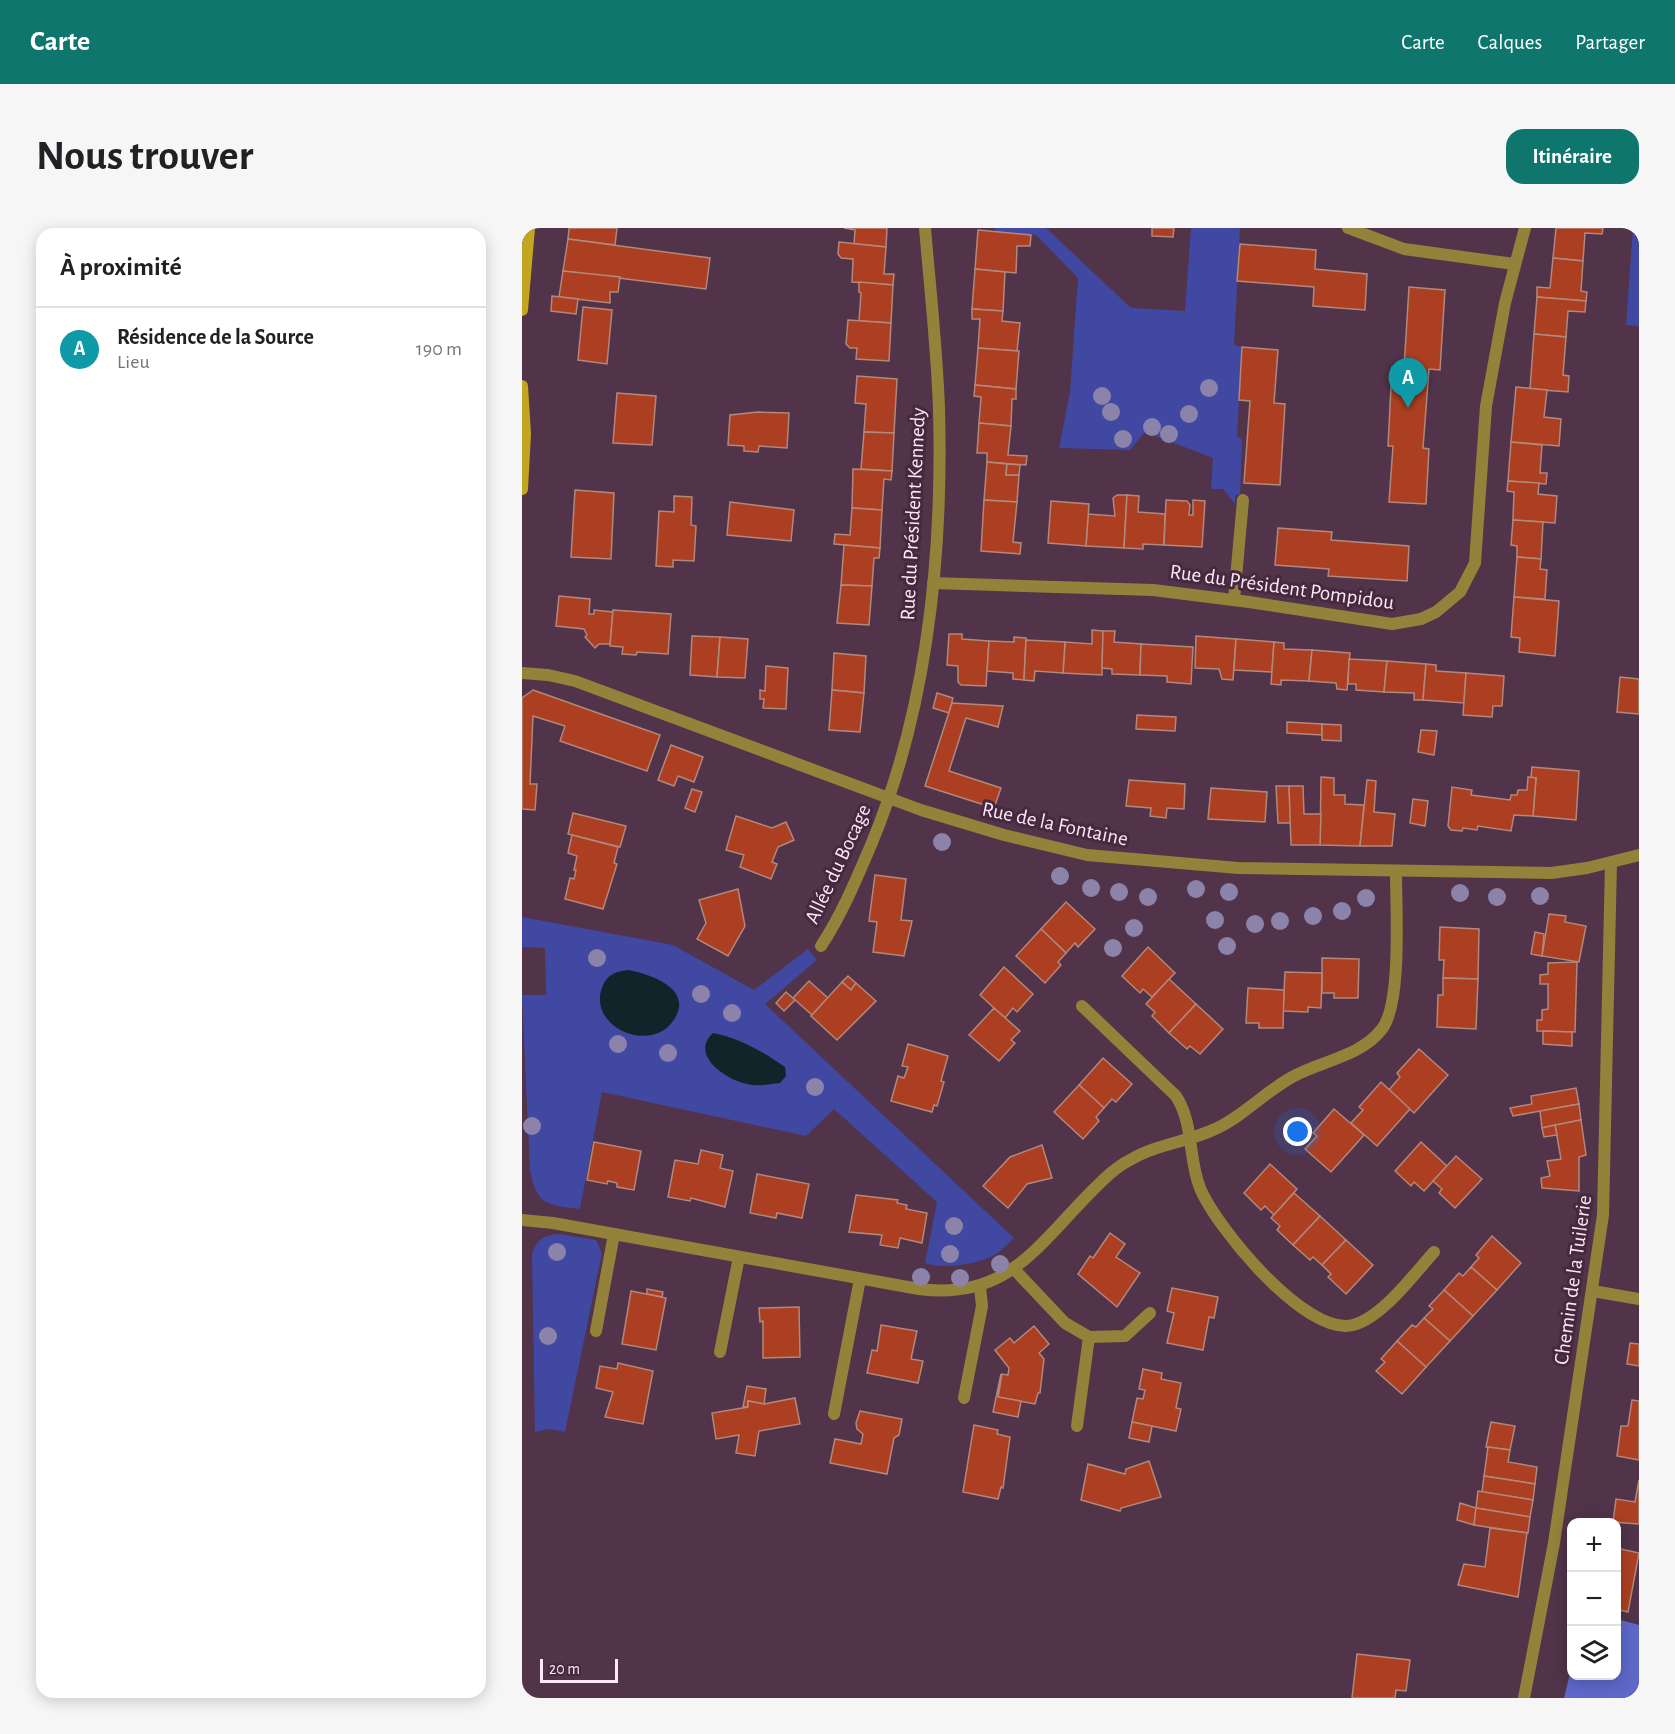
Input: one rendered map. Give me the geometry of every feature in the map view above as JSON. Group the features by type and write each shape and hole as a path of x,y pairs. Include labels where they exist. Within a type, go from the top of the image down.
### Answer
{"main road":[{"path":"522,310 529,228"},
{"path":"522,386 525,434 522,489"}],"street":[{"name":"Rue du Président Kennedy","path":"890,799 906,746 917,693 933,583 939,410 925,228"},
{"path":"1348,228 1404,249 1515,264"},
{"name":"Rue du Président Pompidou","path":"933,583 1153,590 1392,624 1421,619 1436,612 1460,592 1475,563 1486,406 1498,335 1524,228"},
{"path":"1234,600 1243,500"},
{"name":"Rue de la Fontaine","path":"522,673 549,675 575,681 890,799 1030,843 1111,859 1238,868 1551,873 1611,863 1639,855"},
{"name":"Allée du Bocage","path":"821,946 847,903 890,799"},
{"name":"Chemin de la Tuilerie","path":"1524,1698 1554,1543 1593,1291 1605,1188 1611,863"},
{"path":"522,1220 614,1234 938,1292 980,1287 1013,1268 1111,1173 1128,1161 1151,1150 1216,1129 1298,1074 1357,1050 1382,1030 1394,1000 1396,872"},
{"path":"1082,1006 1176,1096 1185,1110 1199,1185 1213,1212 1286,1297 1324,1321 1338,1326 1352,1325 1366,1320 1377,1312 1434,1252"},
{"path":"596,1332 614,1234"},
{"path":"720,1352 739,1257"},
{"path":"1013,1268 1065,1323 1089,1337 1125,1336 1150,1313"},
{"path":"834,1414 860,1279"},
{"path":"964,1398 982,1306 980,1287"},
{"path":"1593,1291 1639,1299"},
{"path":"1077,1426 1089,1337"}],"shaded area":[{"path":"995,228 1046,228 1131,308 1185,311 1191,228 1240,228 1234,345 1242,347 1237,437 1242,439 1240,495 1235,495 1235,504 1223,489 1211,489 1213,458 1145,432 1130,450 1059,448 1070,392 1078,278 1036,235 995,232"},
{"path":"1633,228 1639,228 1639,326 1626,325"},
{"path":"522,917 673,945 754,990 808,949 817,960 765,1004 1014,1238 996,1254 981,1261 951,1266 925,1263 937,1202 834,1109 806,1136 602,1092 580,1209 545,1201 536,1191 530,1171 522,995 546,995 545,948 522,947"},
{"path":"629,970 665,983 677,996 679,1005 677,1014 668,1027 655,1034 640,1036 626,1032 613,1025 604,1014 600,1001 605,981 613,974"},
{"path":"713,1033 742,1042 769,1056 785,1067 786,1076 780,1083 759,1085 739,1082 729,1077 713,1065 705,1050 707,1041"},
{"path":"559,1234 596,1240 602,1253 565,1432 549,1429 535,1432 532,1254 542,1239 549,1235"},
{"path":"1621,1620 1639,1625 1639,1698 1564,1698 1568,1680 1621,1680"}],"building":[{"path":"569,228 617,228 615,245 568,239"},
{"path":"844,228 887,228 886,247 854,244 855,230"},
{"path":"1152,228 1174,228 1173,237 1152,236"},
{"path":"1556,228 1603,228 1602,234 1585,233 1583,261 1553,258"},
{"path":"978,230 1031,235 1030,246 1017,246 1016,273 975,269"},
{"path":"568,239 710,258 706,289 563,271"},
{"path":"839,242 886,247 884,274 894,274 893,285 852,282 853,259 841,258 838,254"},
{"path":"1240,244 1316,250 1315,269 1367,274 1365,310 1313,306 1314,287 1237,281"},
{"path":"1553,258 1583,261 1581,291 1587,292 1586,301 1537,297 1537,287 1550,288"},
{"path":"975,269 1005,272 1003,311 972,309"},
{"path":"563,271 620,277 618,292 610,292 610,303 559,297"},
{"path":"859,282 893,285 891,323 859,321 861,293"},
{"path":"1409,287 1445,290 1440,370 1429,369 1423,448 1429,449 1426,504 1389,502 1393,446 1388,446 1392,367 1404,368"},
{"path":"552,296 578,299 576,314 551,311"},
{"path":"1537,297 1586,301 1585,312 1568,311 1566,337 1534,334"},
{"path":"583,307 612,310 607,364 578,360"},
{"path":"972,309 1003,311 1002,321 1020,323 1017,351 978,348 980,319 972,319"},
{"path":"848,320 891,323 889,361 856,359 857,348 850,348 846,344"},
{"path":"1534,334 1566,337 1563,375 1569,376 1568,392 1530,389"},
{"path":"1242,347 1278,350 1274,403 1285,404 1280,485 1244,483 1250,401 1239,400"},
{"path":"978,348 1019,351 1016,389 975,385"},
{"path":"857,376 897,379 894,433 864,432 866,404 855,403"},
{"path":"975,385 1016,389 1016,399 1012,399 1011,426 979,423 981,397 974,396"},
{"path":"1516,387 1547,390 1544,417 1561,419 1559,446 1511,442"},
{"path":"617,393 656,396 652,445 613,443"},
{"path":"758,412 789,413 787,448 759,446 758,452 744,451 744,446 728,445 730,415"},
{"path":"979,423 1011,426 1008,455 1027,456 1026,465 987,462 987,453 977,453"},
{"path":"864,432 894,433 892,471 861,469"},
{"path":"1511,442 1542,445 1540,473 1547,473 1546,484 1508,481"},
{"path":"987,462 1007,464 1006,475 1019,475 1017,502 984,500"},
{"path":"1007,464 1020,465 1019,475 1006,475"},
{"path":"853,469 892,471 891,480 884,479 882,510 852,508"},
{"path":"1508,481 1539,483 1538,494 1557,496 1555,523 1513,520 1514,492 1507,491"},
{"path":"575,490 614,493 611,559 571,557"},
{"path":"1117,495 1127,495 1124,548 1086,546 1088,514 1115,516 1113,498"},
{"path":"1127,495 1139,496 1138,512 1165,514 1164,545 1143,544 1143,549 1124,548"},
{"path":"674,496 692,497 691,525 696,526 694,561 673,560 673,567 656,566 659,511 674,512"},
{"path":"984,500 1017,502 1013,542 1021,543 1020,554 981,551"},
{"path":"1166,500 1187,501 1190,505 1189,515 1193,515 1193,500 1205,501 1202,547 1164,545"},
{"path":"1051,501 1089,504 1086,546 1048,543"},
{"path":"730,502 794,510 791,541 727,535"},
{"path":"852,508 882,510 880,548 834,544 835,534 850,535"},
{"path":"1513,520 1543,522 1541,559 1517,557 1517,546 1511,545"},
{"path":"1278,528 1332,532 1331,540 1409,546 1407,581 1328,576 1329,569 1275,565"},
{"path":"844,545 880,548 879,558 874,558 872,586 841,585"},
{"path":"1517,557 1541,559 1540,569 1547,570 1545,599 1514,597"},
{"path":"841,585 872,586 869,625 837,623"},
{"path":"559,596 590,599 589,614 594,614 594,610 613,612 610,644 599,644 595,648 585,637 587,635 584,629 556,626"},
{"path":"1514,597 1559,601 1555,656 1519,652 1520,638 1511,637"},
{"path":"613,610 671,614 668,654 637,652 636,655 622,654 623,647 610,646"},
{"path":"1092,630 1103,631 1102,675 1063,673 1065,642 1092,644"},
{"path":"1103,631 1115,631 1114,642 1141,644 1140,675 1112,674 1112,669 1102,668"},
{"path":"949,634 962,634 962,639 989,641 986,686 961,685 958,682 958,666 947,665"},
{"path":"692,636 720,637 717,677 690,675"},
{"path":"1196,636 1236,639 1233,680 1222,679 1219,669 1195,668"},
{"path":"720,637 748,639 745,678 717,677"},
{"path":"1014,637 1026,638 1024,680 1013,679 1013,673 987,671 989,641 1014,642"},
{"path":"1236,639 1274,642 1272,672 1234,670"},
{"path":"1026,640 1065,642 1063,673 1035,671 1034,681 1024,680"},
{"path":"1274,642 1284,643 1284,649 1312,650 1309,681 1281,680 1281,685 1271,684"},
{"path":"1141,644 1193,647 1191,684 1167,682 1167,676 1140,675"},
{"path":"1312,650 1350,653 1347,690 1337,689 1336,683 1309,681"},
{"path":"834,653 866,656 864,693 832,690"},
{"path":"1349,659 1387,661 1384,692 1356,690 1356,684 1348,684"},
{"path":"1387,661 1426,664 1423,700 1414,700 1414,693 1384,692"},
{"path":"1426,664 1436,665 1436,671 1466,673 1464,703 1423,700"},
{"path":"766,666 788,668 786,709 763,708 764,699 760,699 760,690 765,691"},
{"path":"1466,673 1504,676 1502,706 1493,706 1492,717 1463,715"},
{"path":"1620,677 1639,679 1639,714 1617,712"},
{"path":"533,690 660,735 647,771 560,741 565,726 533,716 530,784 537,784 535,810 522,809 522,698"},
{"path":"832,690 864,693 860,732 829,730"},
{"path":"937,693 953,698 949,713 933,708"},
{"path":"952,703 1003,706 998,727 966,718 949,771 1001,788 994,808 925,786"},
{"path":"1137,715 1176,717 1175,731 1136,729"},
{"path":"1287,722 1322,724 1322,735 1287,733"},
{"path":"1322,724 1341,725 1341,741 1322,740"},
{"path":"1421,730 1437,731 1434,755 1418,752"},
{"path":"671,745 703,757 694,782 678,776 674,786 658,780"},
{"path":"1532,767 1579,771 1576,820 1533,816 1536,778 1531,777"},
{"path":"1321,777 1334,778 1334,795 1345,795 1345,804 1364,805 1360,846 1320,845"},
{"path":"1528,777 1536,778 1533,816 1514,815 1511,831 1478,826 1477,830 1463,828 1462,831 1451,830 1448,826 1452,787 1472,790 1471,795 1510,800 1511,795 1517,795 1518,790 1527,790"},
{"path":"1129,780 1185,784 1184,809 1167,808 1166,818 1150,816 1151,808 1126,806"},
{"path":"1367,780 1376,781 1374,812 1395,814 1392,846 1360,846"},
{"path":"1276,786 1289,786 1291,823 1278,823"},
{"path":"1289,786 1303,786 1304,814 1321,814 1320,845 1291,845"},
{"path":"1211,788 1267,792 1265,822 1208,819"},
{"path":"692,789 702,792 695,812 685,808"},
{"path":"1413,799 1428,801 1425,826 1410,823"},
{"path":"573,813 626,826 620,847 568,834"},
{"path":"736,816 772,828 786,822 794,840 778,847 772,862 777,864 771,879 740,867 744,855 726,850"},
{"path":"572,835 618,847 614,863 617,864 603,909 565,899 570,878 574,879 576,870 574,870 577,856 568,853"},
{"path":"875,875 906,879 901,920 912,921 904,956 873,952 877,922 869,921"},
{"path":"738,889 745,926 728,956 697,939 706,923 699,900"},
{"path":"1066,902 1095,929 1078,947 1075,943 1066,953 1041,929"},
{"path":"1549,914 1566,916 1565,922 1586,926 1579,962 1542,956"},
{"path":"1440,927 1479,929 1478,979 1443,978 1444,960 1439,960"},
{"path":"1041,929 1066,953 1058,962 1061,965 1045,983 1016,956"},
{"path":"1535,932 1544,934 1542,956 1531,954"},
{"path":"1148,947 1175,973 1152,997 1143,989 1140,993 1122,976"},
{"path":"1322,958 1359,959 1358,998 1334,998 1334,993 1322,993"},
{"path":"1577,962 1575,1032 1537,1031 1537,1020 1542,1020 1542,1010 1548,1009 1548,984 1540,984 1540,975 1548,974 1548,963"},
{"path":"1004,967 1033,994 1017,1012 1013,1008 1005,1018 980,995"},
{"path":"1285,972 1322,973 1321,1008 1308,1007 1308,1012 1283,1011"},
{"path":"848,976 856,983 851,990 842,982"},
{"path":"1443,978 1478,979 1476,1029 1437,1027 1438,995 1443,995"},
{"path":"1169,979 1196,1004 1169,1033 1152,1016 1155,1012 1146,1004"},
{"path":"809,981 828,998 812,1015 793,998"},
{"path":"842,982 851,990 856,983 876,1001 837,1040 811,1016"},
{"path":"1248,988 1284,990 1283,1028 1259,1028 1259,1023 1246,1023"},
{"path":"786,992 795,1000 784,1011 776,1003"},
{"path":"1196,1004 1223,1029 1200,1054 1190,1046 1187,1049 1169,1033"},
{"path":"994,1008 1020,1031 1011,1040 1015,1043 999,1061 969,1035"},
{"path":"1543,1031 1572,1032 1572,1046 1543,1044"},
{"path":"908,1044 948,1056 941,1081 944,1082 937,1106 934,1105 932,1112 891,1101 898,1076 904,1078 908,1067 902,1066"},
{"path":"1419,1049 1448,1075 1414,1113 1389,1090 1400,1077 1397,1073"},
{"path":"1103,1058 1132,1084 1116,1102 1112,1099 1104,1108 1079,1085"},
{"path":"1381,1082 1410,1109 1377,1146 1351,1123 1363,1110 1359,1107"},
{"path":"1079,1085 1104,1108 1096,1117 1099,1121 1083,1139 1054,1112"},
{"path":"1576,1088 1579,1104 1513,1116 1510,1108 1532,1104 1531,1096"},
{"path":"1579,1104 1581,1120 1542,1128 1540,1111"},
{"path":"1334,1109 1364,1135 1331,1172 1305,1149 1317,1136 1313,1133"},
{"path":"1581,1120 1586,1155 1579,1157 1579,1191 1542,1188 1541,1178 1550,1176 1547,1161 1561,1159 1555,1125"},
{"path":"1555,1125 1557,1135 1544,1137 1542,1128"},
{"path":"594,1142 641,1151 634,1190 617,1187 617,1183 608,1181 607,1184 587,1180"},
{"path":"1421,1142 1447,1166 1424,1191 1414,1182 1411,1186 1395,1171"},
{"path":"1042,1145 1052,1178 1027,1184 1008,1208 983,1186 1010,1157"},
{"path":"701,1150 723,1155 720,1168 733,1171 725,1207 691,1198 690,1201 668,1197 675,1160 698,1164"},
{"path":"1456,1156 1482,1179 1455,1208 1439,1193 1442,1189 1433,1181"},
{"path":"1270,1164 1297,1189 1274,1215 1265,1206 1261,1210 1244,1193"},
{"path":"757,1174 809,1184 802,1218 777,1213 776,1218 750,1213"},
{"path":"1294,1193 1320,1216 1293,1245 1277,1230 1280,1226 1271,1218"},
{"path":"856,1195 898,1200 897,1203 907,1205 906,1209 927,1213 922,1243 900,1238 898,1248 880,1245 882,1235 849,1232"},
{"path":"1320,1216 1346,1240 1322,1265 1313,1257 1310,1260 1293,1245"},
{"path":"1110,1233 1125,1244 1116,1257 1140,1273 1117,1307 1078,1274 1090,1256 1093,1258"},
{"path":"1492,1236 1521,1263 1497,1290 1471,1267 1479,1258 1476,1255"},
{"path":"1346,1240 1373,1265 1346,1294 1328,1277 1331,1274 1322,1265"},
{"path":"1471,1267 1497,1290 1473,1316 1444,1290 1459,1273 1463,1276"},
{"path":"1172,1288 1218,1297 1214,1318 1209,1317 1203,1350 1167,1343 1174,1313 1167,1311"},
{"path":"647,1289 663,1292 662,1297 647,1294"},
{"path":"1444,1290 1473,1316 1450,1341 1424,1318 1433,1309 1429,1306"},
{"path":"631,1291 666,1298 656,1350 622,1344"},
{"path":"799,1307 800,1357 763,1358 763,1321 760,1322 759,1308"},
{"path":"1424,1318 1450,1341 1426,1367 1397,1341 1412,1325 1416,1327"},
{"path":"881,1325 917,1331 911,1359 923,1361 918,1383 867,1373 872,1350 877,1351"},
{"path":"1034,1326 1049,1344 1039,1353 1044,1359 1040,1393 1038,1393 1035,1404 998,1397 1002,1374 1008,1375 1009,1368 995,1350 1010,1338 1014,1343"},
{"path":"1397,1341 1426,1367 1402,1394 1376,1371 1385,1362 1381,1359"},
{"path":"1630,1343 1639,1344 1639,1366 1627,1364"},
{"path":"618,1363 653,1371 643,1424 605,1417 613,1392 596,1388 600,1366 617,1369"},
{"path":"1143,1369 1162,1373 1161,1379 1181,1383 1176,1408 1181,1409 1176,1431 1132,1422 1137,1398 1143,1399 1145,1390 1139,1389"},
{"path":"1001,1374 998,1397 1021,1401 1018,1417 993,1412"},
{"path":"747,1386 766,1389 764,1404 748,1401 748,1407 743,1407"},
{"path":"795,1398 800,1424 759,1431 755,1456 736,1453 739,1435 716,1439 712,1413 748,1407 748,1401 764,1404"},
{"path":"1632,1400 1639,1401 1639,1460 1617,1456 1621,1426 1628,1426"},
{"path":"860,1411 902,1419 899,1435 894,1438 887,1474 830,1463 835,1439 861,1444 863,1434 857,1429 856,1423"},
{"path":"1132,1422 1152,1426 1149,1442 1129,1438"},
{"path":"1491,1422 1515,1426 1510,1450 1486,1447"},
{"path":"974,1425 998,1430 997,1434 1010,1437 1003,1488 1001,1487 998,1499 963,1492"},
{"path":"1488,1447 1510,1450 1508,1462 1537,1467 1535,1484 1484,1476"},
{"path":"1149,1461 1161,1497 1121,1508 1120,1511 1081,1500 1088,1464 1125,1474 1126,1469"},
{"path":"1484,1476 1535,1484 1533,1500 1482,1492"},
{"path":"1639,1480 1639,1524 1621,1523 1621,1518 1614,1518 1616,1499 1635,1502"},
{"path":"1478,1491 1533,1500 1530,1517 1476,1508"},
{"path":"1460,1503 1476,1508 1474,1525 1457,1520"},
{"path":"1476,1508 1530,1517 1528,1533 1474,1525"},
{"path":"1490,1528 1527,1533 1518,1597 1458,1585 1464,1564 1485,1567"},
{"path":"1621,1549 1639,1553 1628,1612 1621,1610"},
{"path":"1357,1654 1410,1660 1406,1691 1396,1690 1395,1698 1352,1698"}],"place":[{"name":"Résidence de la Source","path":"1408,408"}]}
